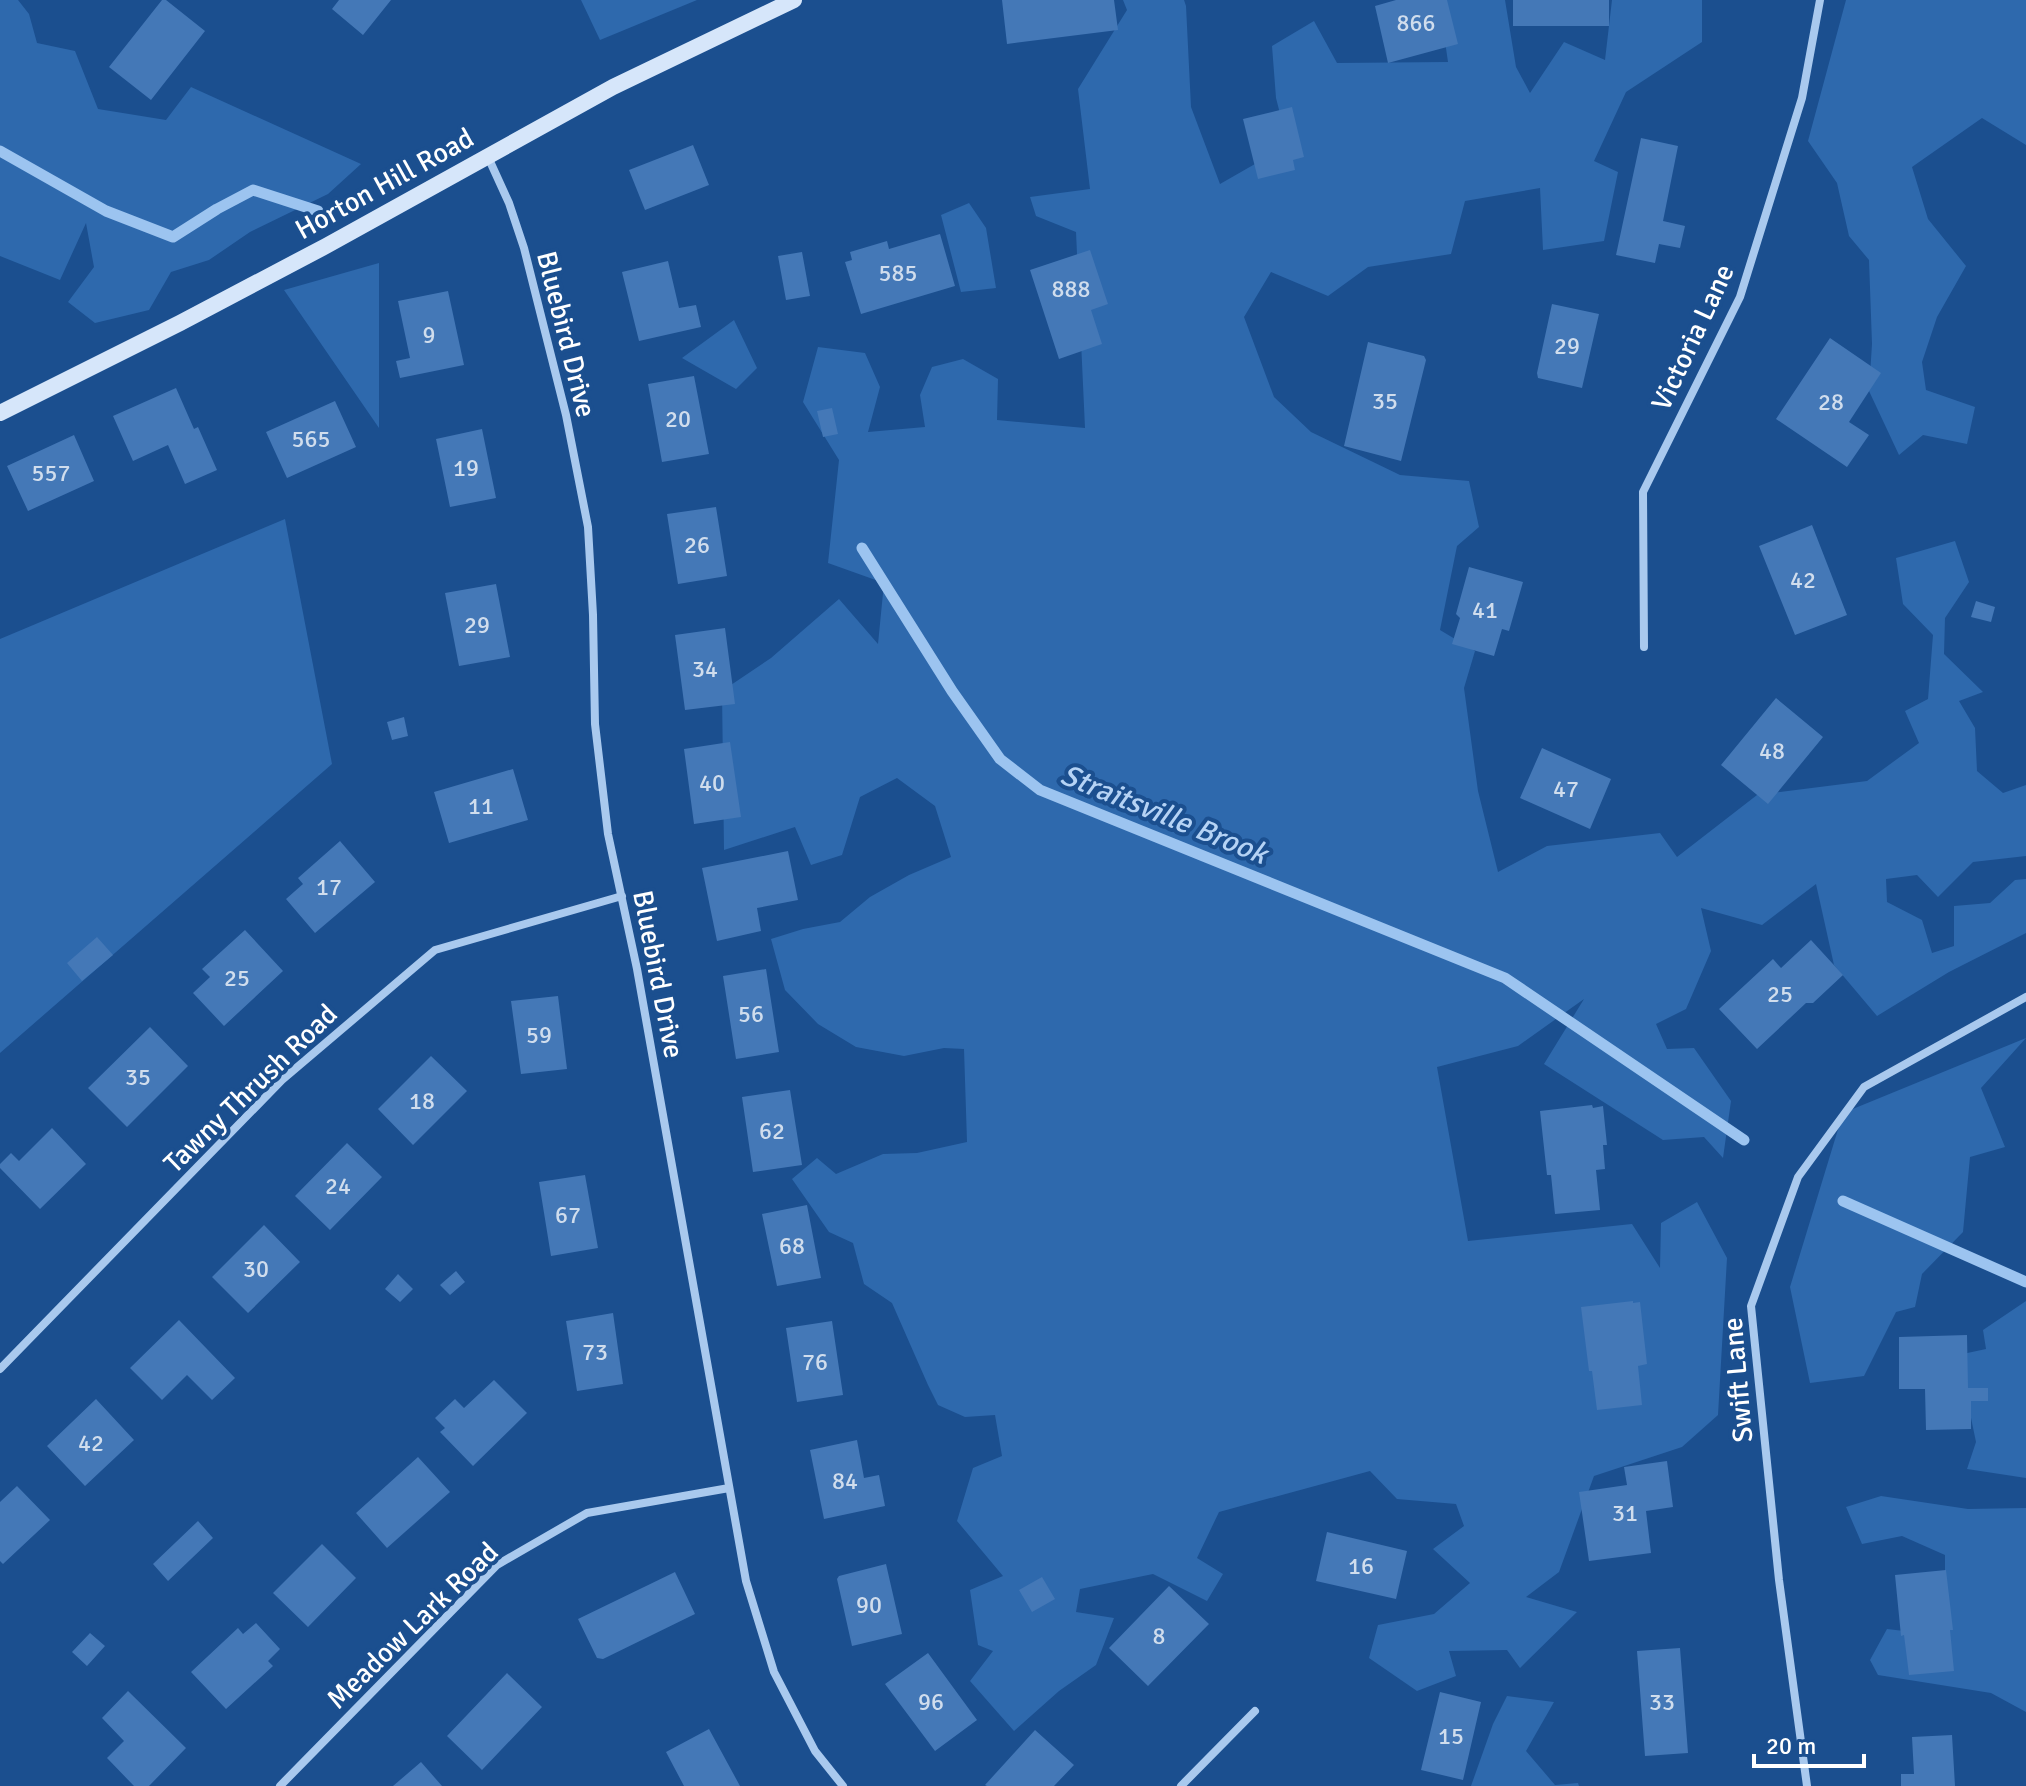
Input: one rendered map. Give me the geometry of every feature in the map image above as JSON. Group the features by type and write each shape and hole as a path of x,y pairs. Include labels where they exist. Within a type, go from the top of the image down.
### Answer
{"street":[{"name":"Horton Hill Road","path":"0,413 207,309 613,87 794,0"},
{"name":"Victoria Lane","path":"1644,647 1643,492 1740,297 1802,98 1820,0"},
{"name":"Bluebird Drive","path":"488,156 509,203 524,248 566,415 588,527 595,724 608,834 637,969 746,1581 774,1672 815,1751 843,1786"},
{"name":"Tawny Thrush Road","path":"0,1369 282,1080 435,950 622,896"},
{"name":"Swift Lane","path":"1807,1786 1779,1580 1751,1306 1798,1177 1864,1087 2026,997"},
{"name":"Meadow Lark Road","path":"280,1786 497,1565 587,1513 729,1488"},
{"path":"1181,1786 1255,1711"}],"shaded area":[{"path":"0,0 18,0 29,14 37,43 75,51 98,109 166,120 191,87 361,164 328,194 250,232 209,260 171,272 149,310 95,323 68,302 94,267 86,223 60,280 0,256"},
{"path":"581,0 697,0 600,40"},
{"path":"1123,0 1184,0 1191,107 1220,184 1288,145 1276,98 1272,46 1314,21 1337,63 1448,62 1439,0 1505,0 1516,67 1530,93 1564,42 1605,60 1612,0 1702,0 1702,42 1626,92 1594,161 1618,172 1604,241 1543,250 1540,188 1465,201 1451,254 1368,267 1328,296 1271,272 1244,317 1274,397 1311,432 1400,475 1469,481 1479,527 1457,546 1440,630 1475,651 1464,688 1478,791 1498,872 1547,846 1660,833 1677,857 1757,795 1867,781 1919,743 1905,711 1928,699 1933,635 1903,604 1896,558 1955,541 1969,582 1945,618 1944,654 1983,692 1959,701 1975,728 1977,771 2003,793 2026,785 2026,856 1973,862 1938,897 1917,875 1886,879 1887,902 1922,920 1932,953 1954,946 1954,906 1990,903 2015,880 2026,879 2026,933 1949,972 1877,1016 1834,965 1816,884 1762,925 1701,908 1711,951 1686,1009 1656,1024 1667,1049 1694,1048 1731,1101 1723,1158 1704,1137 1663,1140 1544,1064 1584,999 1518,1046 1437,1067 1468,1241 1632,1224 1660,1268 1661,1223 1697,1202 1727,1258 1718,1415 1682,1447 1594,1476 1559,1572 1526,1597 1577,1612 1520,1668 1507,1650 1449,1651 1456,1676 1417,1691 1369,1658 1378,1625 1434,1614 1470,1583 1433,1549 1464,1526 1456,1504 1397,1499 1370,1471 1219,1512 1197,1558 1223,1574 1207,1601 1153,1574 1080,1589 1076,1612 1114,1618 1096,1665 1059,1691 1014,1731 970,1681 993,1651 978,1645 970,1590 1003,1576 957,1521 973,1468 1002,1456 995,1415 965,1417 938,1405 892,1303 864,1284 853,1243 829,1232 792,1179 817,1158 836,1174 883,1154 917,1153 967,1142 964,1049 944,1048 904,1056 856,1047 818,1024 785,990 771,939 840,922 870,897 909,875 951,857 935,806 897,778 860,797 842,855 811,865 795,827 724,850 722,691 771,658 839,599 878,644 884,583 828,563 839,460 803,402 818,347 865,353 880,387 868,432 925,427 920,395 932,367 963,359 998,379 997,420 1085,428 1076,232 1036,216 1030,197 1090,189 1078,89 1127,10"},
{"path":"1846,0 2026,0 2026,145 1982,118 1912,167 1928,219 1966,266 1937,317 1922,362 1926,390 1975,407 1967,444 1923,435 1899,455 1869,391 1872,344 1869,260 1849,236 1837,183 1808,141"},
{"path":"969,203 986,228 996,288 961,292 941,215"},
{"path":"379,263 379,428 284,290"},
{"path":"734,320 757,368 736,389 682,358"},
{"path":"285,519 332,764 0,1053 0,639"},
{"path":"2026,1038 1981,1088 2005,1147 1970,1157 1963,1232 1922,1274 1915,1307 1896,1312 1864,1376 1810,1383 1790,1287 1843,1113"},
{"path":"2026,1301 2026,1478 1967,1469 1976,1442 1958,1355 1986,1349 1983,1330"},
{"path":"1881,1496 1968,1509 2026,1508 2026,1712 1991,1693 1878,1675 1870,1660 1887,1629 1913,1632 1945,1626 1945,1555 1902,1536 1862,1544 1846,1507"},
{"path":"1507,1696 1554,1702 1526,1751 1555,1785 1578,1783 1579,1786 1471,1786 1493,1724"}],"building":[{"path":"162,0 205,31 151,100 109,67"},
{"path":"339,0 391,0 363,35 332,9"},
{"path":"1002,0 1114,0 1118,30 1007,44"},
{"path":"1396,0 1447,0 1458,44 1388,63 1375,6"},
{"path":"1513,0 1609,0 1609,26 1513,26"},
{"path":"1292,107 1304,157 1293,160 1295,170 1258,179 1243,119"},
{"path":"1641,138 1678,146 1663,221 1685,226 1680,248 1659,244 1655,263 1616,255"},
{"path":"693,145 709,185 645,210 629,170"},
{"path":"940,234 955,286 861,314 845,262 852,260 850,252 887,241 889,249"},
{"path":"1090,250 1108,304 1091,310 1102,344 1059,359 1030,270"},
{"path":"802,252 810,296 786,300 778,256"},
{"path":"668,261 679,308 696,305 701,327 639,341 622,272"},
{"path":"448,291 464,365 400,378 396,361 410,358 398,301"},
{"path":"1552,304 1599,314 1582,388 1538,378"},
{"path":"1830,338 1881,373 1849,422 1869,435 1847,467 1776,419"},
{"path":"1368,342 1424,356 1426,360 1401,461 1344,446"},
{"path":"694,376 709,454 662,462 648,384"},
{"path":"176,388 217,470 185,484 168,445 133,461 113,416"},
{"path":"335,401 356,447 287,478 266,432"},
{"path":"832,408 838,434 823,437 817,411"},
{"path":"482,429 496,498 450,507 436,439"},
{"path":"74,435 94,481 28,511 7,466"},
{"path":"716,507 727,576 678,584 667,514"},
{"path":"1812,525 1847,615 1795,635 1759,546"},
{"path":"1469,567 1523,582 1509,631 1502,629 1494,656 1452,644 1460,618 1456,614"},
{"path":"496,584 510,657 459,666 445,593"},
{"path":"1976,601 1995,607 1991,622 1971,617"},
{"path":"725,628 735,704 685,710 675,635"},
{"path":"1776,698 1823,737 1768,804 1721,765"},
{"path":"404,717 408,736 392,740 387,722"},
{"path":"730,742 741,817 694,824 684,749"},
{"path":"1542,748 1611,779 1590,829 1520,798"},
{"path":"513,769 528,820 449,843 434,792"},
{"path":"340,841 375,882 315,933 286,899 303,884 298,878"},
{"path":"788,851 798,900 757,908 761,931 717,941 702,868"},
{"path":"245,930 283,971 224,1026 193,993 210,977 202,969"},
{"path":"97,937 113,955 82,981 67,963"},
{"path":"1811,940 1843,975 1813,1003 1806,1003 1757,1049 1719,1009 1773,959 1781,968"},
{"path":"766,969 779,1052 736,1059 723,976"},
{"path":"558,996 567,1069 521,1074 511,1001"},
{"path":"150,1027 188,1066 127,1127 88,1088"},
{"path":"431,1056 467,1091 413,1145 378,1109"},
{"path":"790,1090 802,1165 753,1172 742,1097"},
{"path":"1592,1105 1593,1108 1603,1106 1607,1145 1603,1145 1605,1169 1596,1170 1600,1210 1555,1214 1540,1111"},
{"path":"52,1128 86,1164 40,1209 0,1168 0,1164 11,1153 19,1161"},
{"path":"347,1143 382,1177 330,1230 295,1196"},
{"path":"585,1175 598,1248 551,1256 539,1182"},
{"path":"807,1205 821,1278 777,1286 762,1214"},
{"path":"264,1225 300,1262 248,1313 212,1277"},
{"path":"456,1271 465,1282 450,1295 440,1285"},
{"path":"398,1274 413,1289 400,1302 385,1289"},
{"path":"1640,1302 1647,1364 1638,1366 1642,1405 1597,1410 1581,1307"},
{"path":"613,1313 623,1384 577,1391 566,1321"},
{"path":"179,1320 235,1378 212,1400 187,1375 162,1400 130,1368"},
{"path":"832,1321 843,1395 797,1402 786,1328"},
{"path":"1967,1335 1968,1388 1988,1388 1988,1401 1971,1401 1971,1429 1926,1430 1925,1389 1899,1389 1899,1337"},
{"path":"494,1380 527,1413 473,1466 440,1432 445,1428 435,1418 455,1399 464,1408"},
{"path":"96,1399 134,1440 85,1486 47,1446"},
{"path":"857,1440 864,1478 879,1475 885,1506 824,1519 810,1450"},
{"path":"418,1457 450,1492 387,1548 356,1513"},
{"path":"1667,1461 1673,1507 1646,1511 1651,1553 1589,1561 1579,1492 1627,1485 1624,1467"},
{"path":"17,1486 50,1520 3,1564 0,1561 0,1502"},
{"path":"198,1521 213,1538 168,1581 153,1564"},
{"path":"1327,1532 1407,1551 1396,1599 1316,1581"},
{"path":"322,1544 356,1578 308,1627 273,1593"},
{"path":"886,1564 902,1634 852,1646 837,1579"},
{"path":"1946,1570 1954,1671 1909,1675 1904,1635 1901,1636 1895,1575"},
{"path":"675,1572 695,1614 603,1659 597,1658 578,1619"},
{"path":"1042,1577 1055,1599 1032,1612 1019,1590"},
{"path":"1169,1586 1209,1624 1148,1686 1109,1648"},
{"path":"256,1623 280,1649 268,1661 273,1666 226,1709 191,1672 238,1628 243,1634"},
{"path":"90,1633 105,1646 87,1666 72,1652"},
{"path":"1680,1648 1688,1753 1645,1756 1637,1651"},
{"path":"928,1653 977,1720 935,1751 885,1684"},
{"path":"507,1673 542,1707 482,1770 447,1736"},
{"path":"128,1691 186,1748 149,1786 134,1786 107,1758 124,1741 102,1718"},
{"path":"1440,1692 1481,1702 1463,1780 1421,1770"},
{"path":"709,1729 740,1786 684,1786 666,1752"},
{"path":"1035,1730 1074,1765 1054,1786 985,1785"},
{"path":"1952,1735 1955,1786 1901,1786 1901,1774 1914,1774 1912,1737"},
{"path":"421,1762 442,1786 393,1786"}],"waterway":[{"name":"Straitsville Brook","path":"0,151 106,211 173,237 253,190 318,211"},
{"name":"Straitsville Brook","path":"862,548 952,691 1000,759 1040,790 1505,978 1744,1140"},
{"name":"Straitsville Brook","path":"1843,1201 2026,1282"}]}
